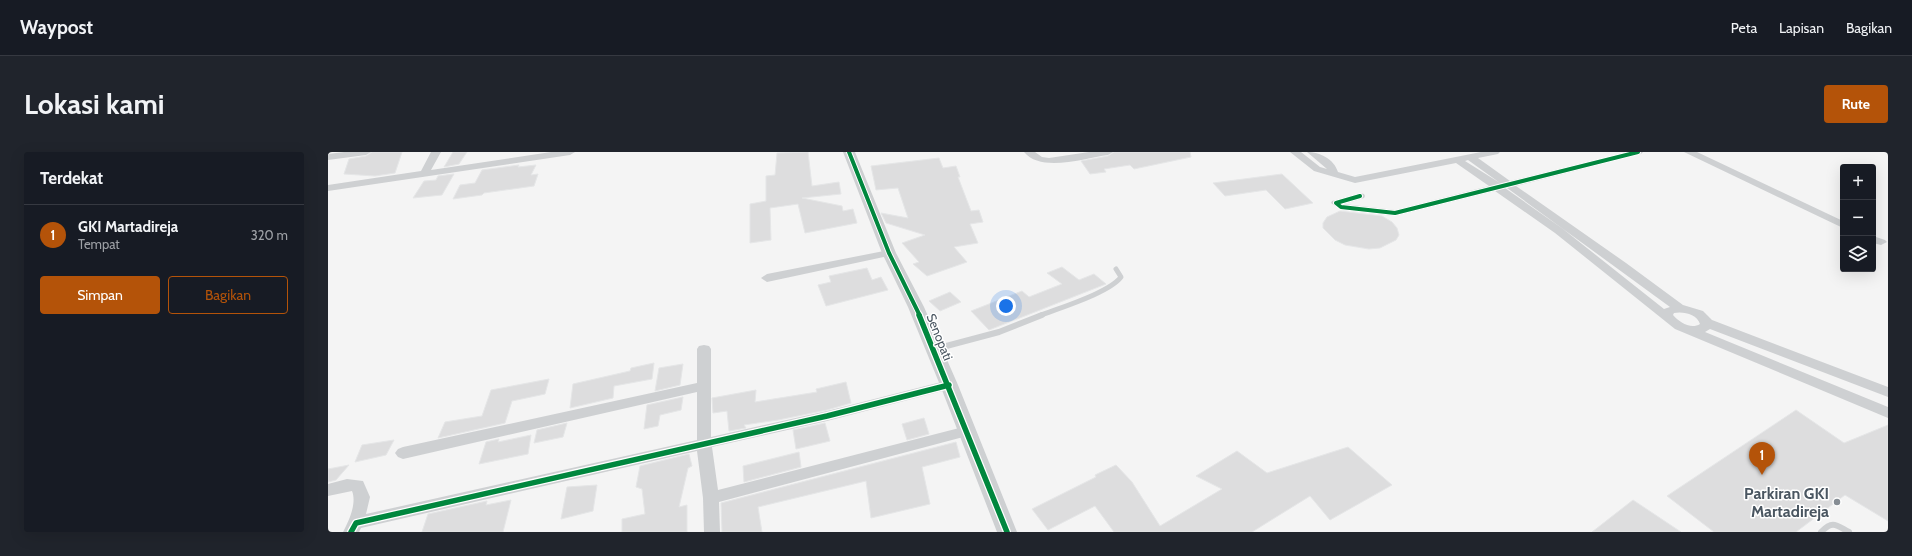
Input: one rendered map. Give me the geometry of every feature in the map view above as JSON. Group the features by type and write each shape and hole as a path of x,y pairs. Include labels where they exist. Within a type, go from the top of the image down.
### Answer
{"street":[{"path":"328,157 366,152"},
{"path":"424,174 436,152"},
{"path":"328,188 570,152"},
{"name":"Senopati","path":"848,152 889,253 916,307 949,385 1007,532"},
{"path":"1029,152 1039,159 1049,161 1108,152"},
{"path":"1295,152 1318,169 1334,173 1345,178 1362,179 1495,152"},
{"path":"1312,152 1331,166 1334,173"},
{"path":"1360,196 1336,203 1341,207 1395,213 1638,152"},
{"path":"1689,152 1840,224"},
{"path":"1471,158 1571,228 1679,308 1694,312 1703,317 1707,323 1760,352 1888,413"},
{"path":"1458,160 1559,231 1674,323 1684,328 1888,392"},
{"path":"1559,231 1571,228"},
{"path":"767,278 889,253"},
{"path":"1668,318 1669,311 1679,308"},
{"path":"1684,328 1699,330 1705,327 1707,323"},
{"path":"704,349 704,443 711,498 712,532"},
{"path":"328,490 347,485 357,485 362,497 354,528 704,443 828,416 949,385"},
{"path":"403,452 704,386"},
{"path":"711,498 968,431"}],"lane":[{"path":"933,350 999,332 1106,288 1117,282 1121,277 1116,269"},
{"path":"1821,532 1828,525 1834,524 1849,532"}],"building":[{"path":"372,152 402,152 395,173 375,176 344,174 349,159 366,156"},
{"path":"453,152 467,152 459,164 444,167"},
{"path":"808,152 812,186 839,182 841,194 802,198 842,206 843,211 853,209 857,223 805,233 798,204 770,208 771,240 750,243 750,204 766,201 766,176 775,175 777,153"},
{"path":"1114,152 1190,152 1191,157 1134,169 1130,165 1104,169 1106,172 1090,174 1081,161 1108,156"},
{"path":"939,158 943,168 956,166 960,177 958,177 971,211 979,210 983,222 970,224 978,243 954,247 967,262 927,276 913,264 919,262 902,243 925,235 886,223 881,213 908,218 898,188 876,190 871,166"},
{"path":"519,165 518,167 536,165 531,175 538,174 534,186 453,199 460,185 475,183 482,170"},
{"path":"454,174 442,195 413,198 424,181 436,180 438,176"},
{"path":"1282,174 1313,203 1285,209 1266,190 1225,196 1213,183"},
{"path":"1340,211 1382,216 1392,222 1397,228 1399,235 1396,240 1380,248 1369,249 1345,245 1335,240 1323,228 1323,223 1327,217"},
{"path":"1062,267 1079,280 1094,274 1106,284 989,330 971,311 1022,291 1029,297 1062,284 1047,273"},
{"path":"867,268 872,280 881,277 888,290 826,306 818,285 831,282 829,276"},
{"path":"950,292 961,302 940,311 929,301"},
{"path":"654,363 652,379 614,386 613,398 570,408 573,384 630,371 631,368"},
{"path":"683,364 680,385 655,391 659,368"},
{"path":"549,379 545,394 512,401 505,423 438,438 445,422 482,416 491,390"},
{"path":"846,382 851,403 827,410 744,425 746,428 729,431 727,411 713,413 712,398 756,390 755,402 817,392 816,389"},
{"path":"683,397 681,410 660,415 658,426 644,429 647,405"},
{"path":"1796,410 1844,443 1888,425 1888,521 1845,495 1796,532 1714,532 1667,496"},
{"path":"924,418 929,434 907,440 902,424"},
{"path":"567,423 563,437 534,443 537,430"},
{"path":"825,423 830,441 796,449 793,430"},
{"path":"531,435 528,454 479,464 486,442 499,439 498,442"},
{"path":"394,440 386,455 355,462 362,445"},
{"path":"956,442 960,457 922,467 930,504 871,518 866,481 758,507 762,532 722,532 721,503"},
{"path":"1348,447 1392,485 1330,520 1310,496 1252,532 1114,532 1095,506 1048,530 1032,509 1096,477 1095,475 1116,465 1132,482 1160,526 1222,489 1196,476 1237,451 1267,473"},
{"path":"799,452 801,467 744,482 743,466"},
{"path":"689,454 692,466 688,468 679,507 687,505 687,532 622,532 622,519 645,514 642,489 636,487 640,466"},
{"path":"349,465 336,480 328,482 328,469"},
{"path":"597,485 593,511 561,519 567,487"},
{"path":"511,500 503,532 422,532 428,514 487,501 486,505"},
{"path":"1633,500 1681,532 1592,532"}],"cycle path":[{"path":"849,152 889,253 916,307 949,385 1007,532"},
{"path":"1360,196 1336,203 1341,207 1395,213 1638,152"},
{"path":"351,532 356,523 827,416 949,385"}],"place":[{"name":"GKI Martadireja","path":"1762,475"},
{"name":"Parkiran GKI Martadireja","path":"1837,502"}]}
